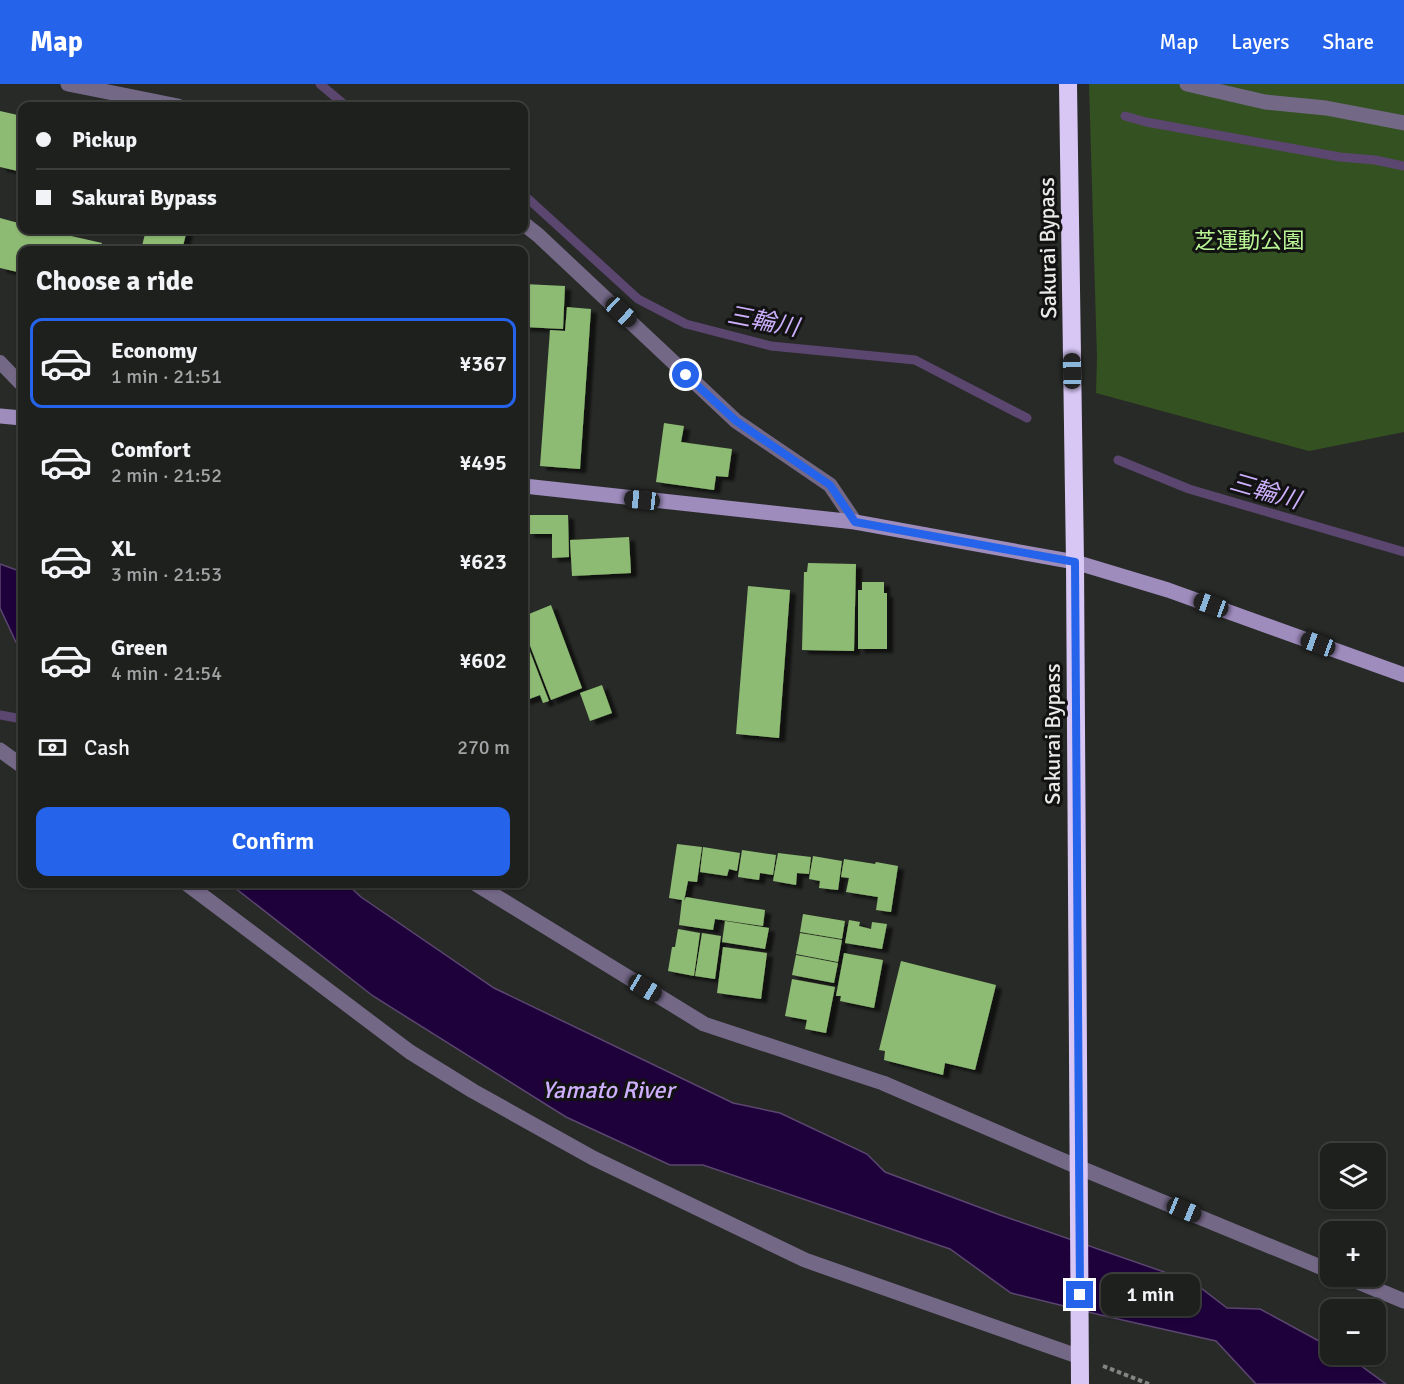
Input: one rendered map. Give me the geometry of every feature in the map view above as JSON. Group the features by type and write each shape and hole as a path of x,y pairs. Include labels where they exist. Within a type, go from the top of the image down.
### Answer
{"highway":[{"name":"Sakurai Bypass","path":"1068,84 1075,562 1080,1384"}],"street":[{"path":"68,84 158,102"},
{"path":"1187,84 1265,102 1326,108 1404,123"},
{"path":"528,227 736,421 830,485 855,522"},
{"path":"0,416 18,418"},
{"path":"528,486 855,522 1075,562 1168,590 1404,675"},
{"path":"0,750 18,763"},
{"path":"192,888 410,1052 473,1092 593,1158 806,1260 1080,1357"},
{"path":"483,888 704,1024 883,1083 1320,1267"},
{"path":"1370,1287 1404,1301"}],"lane":[{"path":"0,362 18,381"}],"path":[{"path":"1080,1357 1149,1384"}],"green space":[{"name":"芝運動公園","path":"1089,84 1404,84 1404,432 1309,451 1096,393"}],"water":[{"path":"0,564 18,571 18,646 0,608"},
{"name":"Yamato River","path":"235,888 351,888 361,897 494,988 733,1103 780,1113 867,1154 885,1172 1000,1215 1193,1282 1227,1308 1260,1309 1320,1342 1320,1365 1360,1365 1386,1384 1256,1384 1216,1341 1011,1293 950,1249 703,1165 670,1165 566,1117 373,996"}],"building":[{"path":"0,111 18,115 18,171 0,167"},
{"path":"0,218 18,223 18,234 63,234 102,243 101,246 18,246 18,272 0,268"},
{"path":"145,234 186,234 183,246 142,246"},
{"path":"528,284 565,286 563,329 528,327"},
{"path":"567,307 591,309 580,469 540,466 550,330 565,331"},
{"path":"664,423 684,426 681,442 732,449 728,477 716,476 714,490 656,482"},
{"path":"528,515 568,515 569,557 552,558 552,534 528,534"},
{"path":"629,537 631,573 572,576 570,540"},
{"path":"808,563 856,564 854,651 802,650 804,572 807,572"},
{"path":"862,582 884,582 884,593 887,593 887,649 858,649 858,590 862,590"},
{"path":"748,586 790,590 779,738 736,734"},
{"path":"551,605 582,688 551,700 528,640 528,614"},
{"path":"528,646 549,701 543,703 540,695 528,700"},
{"path":"602,685 612,713 590,721 580,693"},
{"path":"677,844 702,847 697,882 688,881 684,901 686,897 765,910 763,926 715,919 713,930 679,925 682,900 669,898"},
{"path":"703,847 740,853 737,871 729,869 727,876 700,872"},
{"path":"742,850 776,855 773,875 760,873 759,880 738,877"},
{"path":"778,853 811,857 809,874 797,873 796,885 773,881"},
{"path":"813,856 842,861 838,890 819,888 820,881 809,879"},
{"path":"844,859 898,866 891,912 876,910 878,897 846,892 849,878 841,877"},
{"path":"803,914 845,921 842,939 800,932"},
{"path":"849,920 860,922 859,926 871,929 872,922 887,924 882,949 845,943"},
{"path":"725,921 769,928 765,949 722,942"},
{"path":"678,929 700,933 694,976 668,971"},
{"path":"702,933 721,936 715,979 695,976"},
{"path":"800,933 842,940 838,962 796,954"},
{"path":"723,947 767,953 761,999 717,993"},
{"path":"844,953 883,960 874,1008 840,1001 841,996 836,996"},
{"path":"796,955 838,963 834,983 792,975"},
{"path":"901,961 996,985 975,1070 945,1063 943,1075 884,1060 885,1051 879,1050"},
{"path":"792,979 835,987 826,1033 805,1029 807,1020 785,1016"}],"waterway":[{"name":"三輪川","path":"320,84 341,102"},
{"path":"1125,116 1146,122 1340,157 1375,160 1404,166"},
{"name":"三輪川","path":"528,199 638,299 686,324 771,346 915,360 1027,418"},
{"name":"三輪川","path":"1118,460 1189,489 1404,552"},
{"path":"0,715 18,718"}],"route":[{"path":"686,375 736,421 830,485 855,522 1075,562 1080,1295"}]}
